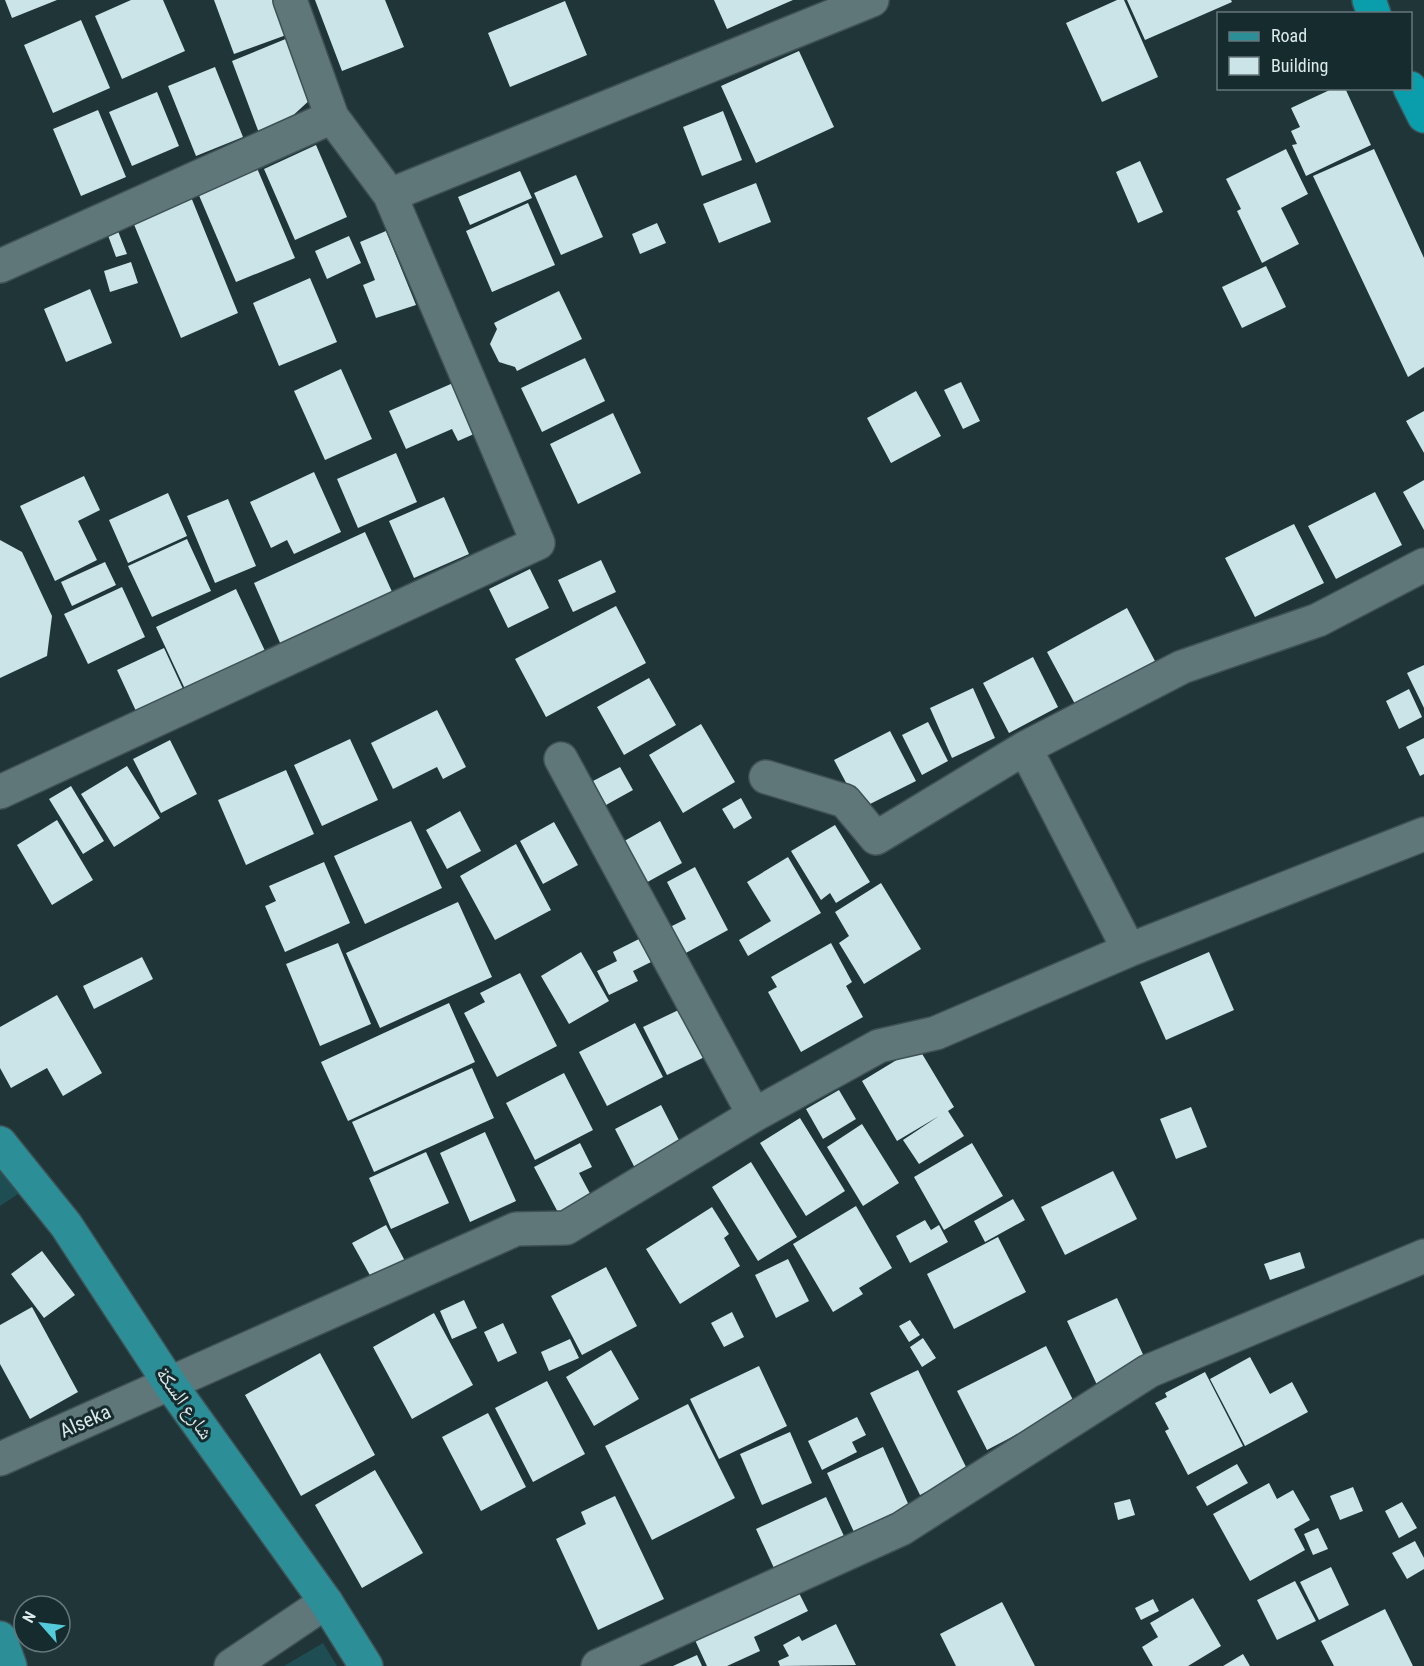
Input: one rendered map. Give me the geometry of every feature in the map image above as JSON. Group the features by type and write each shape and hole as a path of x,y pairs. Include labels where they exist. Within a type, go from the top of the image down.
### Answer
{"highway":[{"path":"1411,90 1424,116"}],"main road":[{"name":"شارع السكة","path":"0,1143 66,1226 170,1384 327,1602 366,1666"},
{"path":"0,1638 10,1666"}],"street":[{"path":"0,792 538,543 390,195 332,117 290,0"},
{"path":"390,195 872,0"},
{"path":"0,266 332,117"},
{"path":"766,777 845,801 876,838 1025,748 1182,667 1318,620 1424,565"},
{"path":"1025,748 1129,951"},
{"path":"561,759 754,1115"},
{"name":"Alseka","path":"0,1459 516,1229 566,1228 754,1115 879,1046 936,1033 1129,951 1424,834"},
{"path":"598,1666 901,1529 1149,1371 1424,1256"},
{"path":"231,1666 327,1602"}],"shaded area":[{"path":"0,1165 21,1192 0,1206"},
{"path":"323,1643 337,1666 284,1666"}],"building":[{"path":"5,0 57,0 12,18"},
{"path":"131,0 163,0 185,51 122,79 95,16"},
{"path":"214,0 277,0 289,34 234,54"},
{"path":"315,0 385,0 404,47 342,71"},
{"path":"714,0 793,0 727,29"},
{"path":"1117,0 1124,0 1158,77 1102,102 1066,23"},
{"path":"1127,0 1231,0 1232,2 1145,40"},
{"path":"565,1 587,55 510,87 488,33"},
{"path":"81,20 110,88 53,113 24,45"},
{"path":"288,38 312,98 288,120 259,133 232,61"},
{"path":"799,51 834,127 756,163 721,86"},
{"path":"215,67 243,137 196,156 168,86"},
{"path":"1330,90 1346,90 1371,145 1306,176 1292,145 1297,144 1291,131 1300,127 1291,108"},
{"path":"157,92 179,146 132,166 109,112"},
{"path":"98,110 126,177 81,196 53,129"},
{"path":"723,111 742,160 702,176 683,127"},
{"path":"316,145 347,217 295,240 264,169"},
{"path":"1286,149 1308,194 1281,208 1299,244 1262,263 1237,211 1241,209 1226,179"},
{"path":"1374,149 1424,258 1424,367 1408,377 1313,176"},
{"path":"254,161 295,258 236,282 195,186"},
{"path":"1140,161 1163,212 1138,223 1116,172"},
{"path":"520,171 532,198 470,225 458,197"},
{"path":"576,175 603,237 561,255 534,193"},
{"path":"756,183 771,222 719,243 703,204"},
{"path":"191,197 238,313 181,338 133,222"},
{"path":"528,203 555,265 492,292 466,231"},
{"path":"657,223 666,243 640,254 632,234"},
{"path":"116,226 127,254 116,257 106,230"},
{"path":"386,231 416,305 376,318 363,285 375,280 360,242"},
{"path":"349,236 361,263 327,279 315,251"},
{"path":"131,262 138,283 110,292 104,271"},
{"path":"1266,266 1286,307 1242,328 1222,287"},
{"path":"310,278 337,342 279,366 253,303"},
{"path":"90,289 112,343 66,362 44,309"},
{"path":"559,291 582,339 517,371 515,367 499,362 490,344 497,329 494,323"},
{"path":"585,358 605,401 542,432 521,388"},
{"path":"341,369 372,439 325,460 294,391"},
{"path":"961,382 980,421 963,429 944,390"},
{"path":"453,383 474,434 458,441 452,429 406,449 389,411"},
{"path":"916,391 941,436 891,463 867,418"},
{"path":"1424,411 1424,453 1406,421"},
{"path":"613,413 641,473 578,504 550,444"},
{"path":"396,453 417,502 358,528 337,479"},
{"path":"314,472 341,532 294,554 287,540 271,548 250,502"},
{"path":"84,476 100,510 78,521 97,560 55,581 20,506"},
{"path":"1424,480 1424,530 1403,492"},
{"path":"1375,492 1402,545 1336,579 1308,526"},
{"path":"168,493 187,536 128,563 109,520"},
{"path":"444,497 469,554 414,578 389,521"},
{"path":"228,499 256,566 215,583 187,516"},
{"path":"1294,524 1324,583 1255,617 1225,558"},
{"path":"365,532 393,594 281,645 254,583"},
{"path":"187,539 211,591 152,617 128,566"},
{"path":"0,540 22,552 52,616 47,656 0,678"},
{"path":"601,560 616,592 573,612 558,580"},
{"path":"105,562 116,585 72,606 61,582"},
{"path":"530,569 549,608 508,628 489,589"},
{"path":"122,587 145,637 88,664 64,614"},
{"path":"236,589 265,651 185,689 156,627"},
{"path":"616,606 646,663 546,717 515,659"},
{"path":"1127,608 1155,661 1075,704 1047,652"},
{"path":"164,648 183,689 136,711 117,670"},
{"path":"1033,657 1058,707 1009,733 983,683"},
{"path":"1424,665 1424,708 1407,673"},
{"path":"649,678 676,725 624,755 597,707"},
{"path":"973,688 995,738 952,758 930,708"},
{"path":"1409,689 1422,717 1399,729 1386,701"},
{"path":"437,710 466,767 443,779 437,767 393,789 371,743"},
{"path":"928,722 948,761 922,775 902,735"},
{"path":"701,724 735,782 683,813 649,755"},
{"path":"890,731 916,781 860,809 834,760"},
{"path":"1424,738 1424,774 1420,776 1406,747"},
{"path":"350,739 378,800 322,826 294,765"},
{"path":"170,740 197,794 161,813 133,759"},
{"path":"127,766 160,818 114,847 81,794"},
{"path":"620,767 633,790 606,805 593,781"},
{"path":"286,770 314,834 246,865 218,800"},
{"path":"71,786 104,841 83,854 49,799"},
{"path":"741,798 752,818 734,829 722,809"},
{"path":"460,811 481,851 447,869 426,830"},
{"path":"57,820 93,880 52,905 17,845"},
{"path":"411,821 442,888 365,924 334,856"},
{"path":"660,821 682,863 642,885 619,844"},
{"path":"554,822 578,865 543,884 520,841"},
{"path":"835,825 870,882 836,903 830,893 821,900 791,851"},
{"path":"516,844 551,910 495,940 460,876"},
{"path":"788,857 821,913 748,956 739,940 771,921 747,882"},
{"path":"324,862 350,923 285,952 265,906 276,901 269,886"},
{"path":"695,867 728,930 684,954 670,927 686,919 667,882"},
{"path":"881,883 921,949 864,984 839,943 849,936 835,912"},
{"path":"458,902 492,977 380,1028 346,953"},
{"path":"639,939 651,962 633,971 638,981 609,995 597,971 617,961 613,952"},
{"path":"338,943 371,1024 320,1046 286,964"},
{"path":"831,943 852,982 846,986 863,1017 801,1052 768,992 777,987 771,977"},
{"path":"581,952 609,1001 569,1024 541,976"},
{"path":"1209,952 1234,1010 1166,1040 1140,982"},
{"path":"142,957 153,979 94,1009 83,986"},
{"path":"520,973 557,1046 497,1077 464,1013 485,1002 480,993"},
{"path":"57,995 102,1073 63,1096 47,1068 11,1088 0,1068 0,1027"},
{"path":"449,1003 475,1062 348,1121 321,1062"},
{"path":"689,1005 713,1053 667,1075 643,1027"},
{"path":"635,1023 663,1077 607,1106 579,1052"},
{"path":"918,1047 954,1107 948,1111 964,1136 919,1164 903,1140 939,1116 897,1141 862,1081"},
{"path":"472,1068 494,1118 374,1172 352,1122"},
{"path":"564,1073 593,1130 535,1160 506,1103"},
{"path":"839,1090 856,1119 823,1139 806,1109"},
{"path":"661,1105 683,1148 637,1172 615,1129"},
{"path":"1191,1107 1207,1147 1176,1159 1160,1119"},
{"path":"800,1118 845,1191 806,1216 760,1143"},
{"path":"862,1124 899,1183 863,1206 827,1147"},
{"path":"485,1132 516,1201 470,1222 440,1153"},
{"path":"580,1143 592,1167 579,1173 595,1203 562,1220 534,1167"},
{"path":"972,1143 1003,1196 944,1230 914,1177"},
{"path":"426,1152 449,1203 391,1229 369,1178"},
{"path":"751,1162 797,1237 758,1261 712,1187"},
{"path":"1113,1171 1137,1219 1065,1255 1041,1207"},
{"path":"1013,1199 1025,1220 985,1242 974,1221"},
{"path":"856,1206 892,1268 859,1288 863,1294 833,1312 793,1244"},
{"path":"712,1207 729,1234 724,1238 740,1266 680,1304 646,1249"},
{"path":"925,1220 931,1230 939,1225 948,1242 910,1263 896,1236"},
{"path":"386,1225 405,1261 372,1279 352,1243"},
{"path":"998,1237 1026,1292 954,1329 927,1274"},
{"path":"42,1251 75,1295 44,1318 11,1274"},
{"path":"1300,1252 1305,1268 1270,1280 1264,1264"},
{"path":"788,1259 809,1301 776,1318 755,1275"},
{"path":"606,1267 637,1326 582,1355 551,1296"},
{"path":"1117,1298 1147,1363 1098,1387 1067,1321"},
{"path":"464,1300 477,1328 452,1339 440,1311"},
{"path":"32,1307 78,1392 30,1419 0,1364 0,1325"},
{"path":"732,1312 744,1337 724,1347 711,1323"},
{"path":"434,1313 473,1385 412,1419 373,1347"},
{"path":"910,1320 920,1335 909,1342 899,1326"},
{"path":"503,1323 517,1353 498,1362 484,1332"},
{"path":"923,1338 936,1358 922,1367 910,1347"},
{"path":"570,1339 579,1358 549,1371 541,1352"},
{"path":"1046,1346 1075,1404 987,1450 957,1391"},
{"path":"611,1350 639,1399 594,1426 566,1377"},
{"path":"320,1353 375,1455 301,1496 245,1395"},
{"path":"1250,1357 1270,1394 1292,1382 1308,1412 1245,1446 1210,1379"},
{"path":"759,1366 787,1426 719,1459 690,1399"},
{"path":"918,1370 968,1471 920,1495 870,1393"},
{"path":"1205,1372 1243,1446 1188,1475 1165,1431 1169,1429 1155,1403 1167,1397 1165,1393"},
{"path":"547,1381 585,1454 533,1482 495,1408"},
{"path":"688,1404 735,1498 652,1540 605,1446"},
{"path":"488,1413 526,1487 481,1511 442,1437"},
{"path":"857,1417 866,1435 852,1442 857,1452 822,1470 808,1441"},
{"path":"790,1432 812,1483 762,1505 740,1454"},
{"path":"883,1447 914,1517 859,1543 827,1473"},
{"path":"1237,1464 1248,1483 1207,1506 1196,1487"},
{"path":"375,1470 423,1553 362,1588 315,1505"},
{"path":"1269,1483 1277,1499 1293,1490 1310,1520 1294,1529 1305,1550 1250,1581 1213,1514"},
{"path":"1353,1487 1363,1511 1340,1520 1330,1496"},
{"path":"615,1496 664,1599 598,1630 556,1539 586,1524 581,1512"},
{"path":"826,1497 849,1547 779,1579 756,1529"},
{"path":"1130,1499 1135,1515 1118,1520 1114,1503"},
{"path":"1402,1502 1417,1528 1399,1538 1385,1511"},
{"path":"1318,1528 1328,1549 1313,1555 1304,1534"},
{"path":"1415,1541 1424,1558 1424,1569 1407,1579 1392,1553"},
{"path":"1331,1567 1349,1605 1319,1620 1300,1582"},
{"path":"1295,1581 1316,1621 1277,1640 1257,1600"},
{"path":"797,1589 808,1611 754,1637 760,1651 727,1666 707,1666 694,1638"},
{"path":"1193,1598 1221,1646 1188,1666 1153,1666 1142,1647 1158,1637 1150,1623"},
{"path":"1153,1599 1159,1611 1141,1620 1135,1608"},
{"path":"1002,1602 1035,1666 956,1666 940,1634"},
{"path":"1385,1609 1413,1666 1334,1666 1321,1641"},
{"path":"836,1624 856,1665 780,1666 778,1661 789,1656 783,1645 799,1636 802,1641"},
{"path":"1243,1654 1250,1666 1223,1666"},
{"path":"697,1655 702,1666 673,1666"}]}
